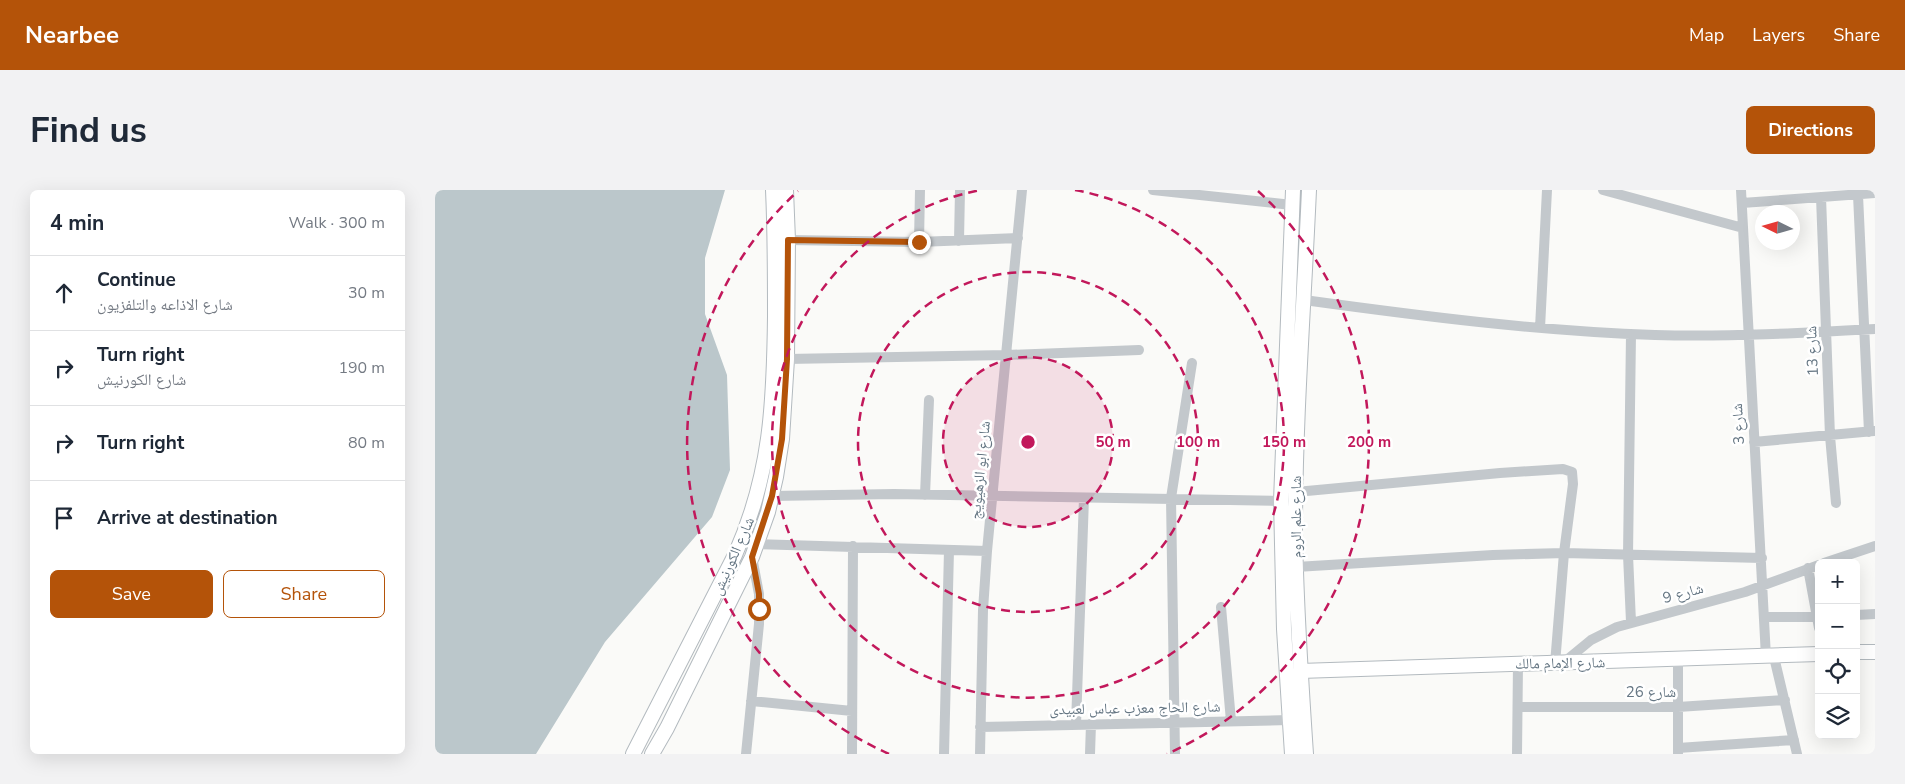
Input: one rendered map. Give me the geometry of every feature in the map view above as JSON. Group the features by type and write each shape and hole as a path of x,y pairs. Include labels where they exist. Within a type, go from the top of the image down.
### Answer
{"street":[{"name":"شارع الكورنيش","path":"633,754 735,555 749,522 760,488 770,434 774,359 775,240 773,190"},
{"name":"شارع الكورنيش","path":"652,754 667,728 751,560 772,496 782,439 787,359 788,240 786,190"},
{"path":"919,242 920,190"},
{"path":"959,190 959,241"},
{"name":"شارع ابو الزهيويج","path":"980,754 983,620 987,552 1022,190"},
{"path":"1153,190 1292,205"},
{"name":"شارع علم الروم","path":"1292,754 1283,620 1281,501 1293,190"},
{"name":"شارع علم الروم","path":"1306,754 1296,567 1295,492 1309,190"},
{"path":"1540,328 1547,190"},
{"path":"1603,190 1743,228"},
{"name":"شارع 3","path":"1741,190 1765,617 1770,657 1785,700 1797,754"},
{"path":"1742,203 1817,195 1875,193"},
{"name":"شارع 13","path":"1817,195 1826,332 1830,436 1836,503"},
{"path":"1754,442 1872,432 1864,330 1858,195"},
{"path":"788,240 919,242 1018,238"},
{"path":"1304,300 1468,322 1631,334 1749,336 1875,329"},
{"path":"1631,334 1628,555 1631,622"},
{"path":"787,359 1007,355 1139,350"},
{"path":"1175,754 1171,498 1192,364"},
{"path":"1285,383 1300,384"},
{"path":"925,495 929,400"},
{"path":"1295,492 1491,473 1568,470 1572,472 1573,484 1564,553 1558,664"},
{"path":"772,496 925,495 1281,501"},
{"path":"1076,724 1084,498"},
{"path":"757,544 987,552"},
{"path":"851,754 853,546"},
{"path":"1837,559 1875,546"},
{"path":"944,754 949,550"},
{"path":"1296,567 1483,555 1564,553 1762,558"},
{"path":"735,555 751,560 759,594 759,624 746,754"},
{"name":"شارع 9","path":"1558,664 1597,636 1631,622 1763,586 1815,566"},
{"path":"1807,568 1815,604"},
{"path":"1221,607 1231,721"},
{"path":"1860,615 1875,614"},
{"path":"1765,617 1815,617"},
{"path":"1860,652 1875,652"},
{"name":"شارع الإمام مالك","path":"1301,671 1815,654"},
{"path":"1678,660 1678,751 1794,740"},
{"path":"1517,754 1518,664"},
{"name":"شارع 26","path":"1517,707 1678,707 1785,700"},
{"path":"751,701 852,712"},
{"name":"شارع الحاج معزب عباس لعبيدى","path":"980,728 1076,724 1289,720"},
{"path":"1090,754 1091,724"},
{"path":"1752,743 1754,754"}],"shaded area":[{"path":"435,190 725,190 705,258 705,314 727,375 730,470 712,517 605,642 536,754 435,754"}],"route":[{"path":"759,609 759,594 752,557 768,512 780,458 787,359 788,240 919,242"}]}
